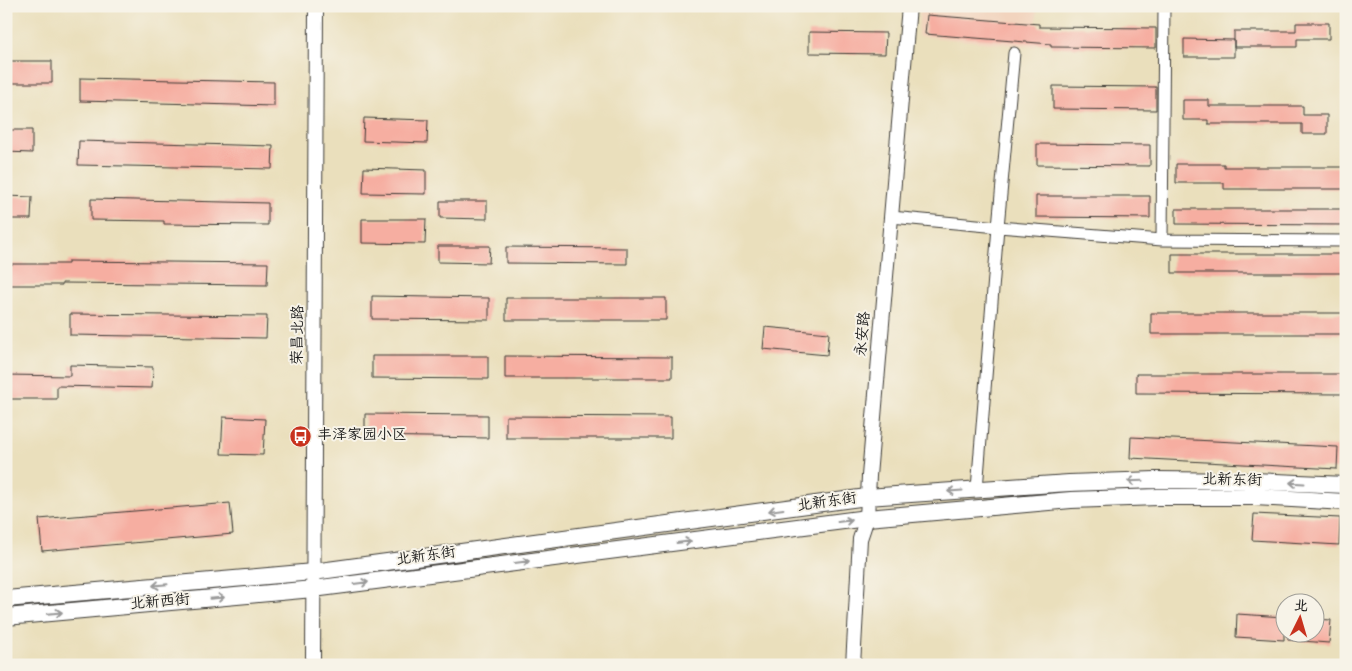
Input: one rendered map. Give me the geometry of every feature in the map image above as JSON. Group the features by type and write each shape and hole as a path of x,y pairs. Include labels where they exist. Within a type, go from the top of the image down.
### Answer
{"main road":[{"name":"北新东街","path":"313,572 867,497 1068,483 1155,480 1253,481 1346,485"},
{"name":"北新东街","path":"313,589 867,518 1071,500 1254,497 1346,502"},
{"name":"北新西街","path":"6,599 313,572"},
{"name":"北新西街","path":"6,617 313,589"}],"street":[{"name":"荣昌北路","path":"313,665 316,6"},
{"name":"永安路","path":"853,665 860,539 867,518 867,497 909,6"},
{"path":"1162,240 1164,6"},
{"path":"977,489 1014,52"},
{"path":"891,217 1162,240 1346,241"},
{"path":"566,538 568,556"}],"shaded area":[{"path":"920,6 1037,6 1036,47 918,36"}],"building":[{"path":"927,15 1039,24 1039,27 1156,28 1156,48 1051,47 1051,44 925,34"},
{"path":"1296,23 1329,23 1329,39 1297,39 1297,47 1234,47 1234,31 1296,31"},
{"path":"809,32 886,33 885,54 809,53"},
{"path":"1184,39 1234,40 1234,57 1184,57"},
{"path":"6,61 52,61 52,83 6,83"},
{"path":"80,78 274,82 274,106 80,101"},
{"path":"1053,86 1156,87 1156,110 1053,109"},
{"path":"1183,100 1209,100 1209,106 1303,106 1303,115 1327,115 1327,134 1302,134 1302,124 1208,124 1208,120 1183,120"},
{"path":"364,118 428,120 427,143 363,141"},
{"path":"6,130 32,130 32,153 6,152"},
{"path":"79,141 273,146 272,169 78,165"},
{"path":"1037,144 1150,145 1150,166 1037,165"},
{"path":"1176,164 1224,164 1224,167 1346,167 1346,189 1224,189 1224,183 1176,183"},
{"path":"364,168 426,170 426,194 363,193"},
{"path":"6,196 32,197 31,219 6,219"},
{"path":"1036,196 1150,196 1150,218 1036,217"},
{"path":"91,199 268,203 268,225 164,224 164,221 91,220"},
{"path":"440,201 487,201 487,219 440,218"},
{"path":"1176,209 1346,209 1346,225 1176,224"},
{"path":"362,219 426,219 425,244 362,243"},
{"path":"438,246 490,246 489,263 438,262"},
{"path":"506,247 627,248 627,264 506,263"},
{"path":"1172,254 1346,254 1346,273 1172,273"},
{"path":"68,261 268,263 267,285 62,283 62,285 6,285 6,264 68,264"},
{"path":"372,296 489,298 489,320 372,319"},
{"path":"506,298 666,298 666,320 506,320"},
{"path":"1151,313 1346,313 1346,334 1151,334"},
{"path":"70,314 267,316 266,338 70,335"},
{"path":"765,327 829,333 827,355 763,349"},
{"path":"372,356 488,356 488,379 372,378"},
{"path":"505,356 672,357 672,378 505,378"},
{"path":"70,365 153,367 152,388 57,386 57,399 6,399 6,375 70,376"},
{"path":"1136,374 1346,374 1346,394 1136,393"},
{"path":"365,414 488,415 488,438 365,436"},
{"path":"506,416 671,417 671,438 506,438"},
{"path":"223,417 265,419 263,455 221,454"},
{"path":"1131,437 1338,447 1337,469 1130,458"},
{"path":"230,503 233,534 42,551 39,519"},
{"path":"1254,514 1340,518 1339,545 1252,540"},
{"path":"1237,614 1274,616 1274,639 1236,637"},
{"path":"1324,620 1331,620 1329,643 1324,643"}],"place":[{"name":"丰泽家园小区","path":"301,436"}]}
